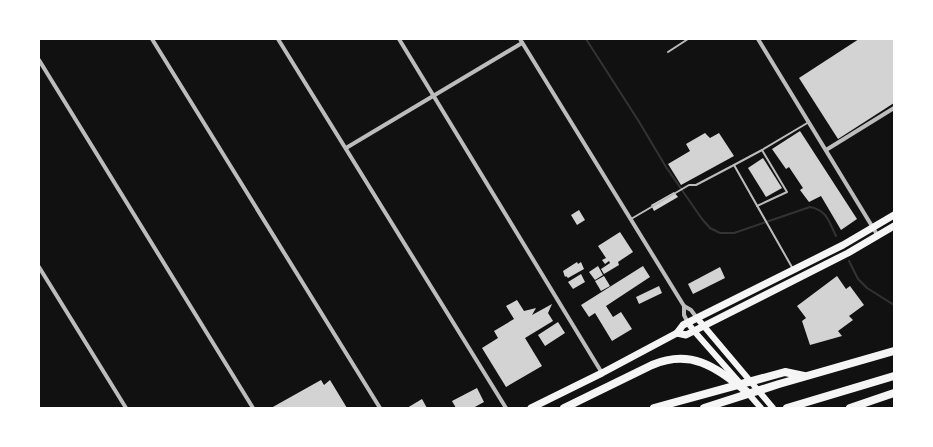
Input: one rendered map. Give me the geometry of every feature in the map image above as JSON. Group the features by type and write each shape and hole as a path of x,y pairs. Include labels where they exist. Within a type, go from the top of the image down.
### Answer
{"highway":[{"path":"531,408 602,373 676,333 683,325 843,245 894,215"},
{"path":"676,333 686,335 835,260 894,226"},
{"path":"704,408 805,376 894,351"},
{"path":"564,408 652,365 677,358 693,359 707,364 721,372 746,391"},
{"path":"654,408 785,372 805,376"},
{"path":"791,407 894,376"},
{"path":"850,408 894,394"}],"main road":[{"path":"697,318 773,408"},
{"path":"688,323 761,408"}],"street":[{"path":"152,39 380,408"},
{"path":"278,39 506,408"},
{"path":"399,39 602,373"},
{"path":"758,39 878,236"},
{"path":"346,148 434,96 521,41 684,306 691,310 697,318"},
{"path":"39,60 254,408"},
{"path":"826,150 894,108"},
{"path":"39,267 126,408"},
{"path":"684,306 684,315 688,323"}],"lane":[{"path":"668,52 688,39"},
{"path":"631,220 689,185 696,185 762,150 809,122"},
{"path":"757,206 787,192 762,150"},
{"path":"734,165 760,213 794,270"}],"building":[{"path":"859,39 894,39 894,103 838,139 799,78"},
{"path":"800,131 857,219 841,230 821,196 809,202 800,190 803,188 789,167 786,169 772,149"},
{"path":"705,133 710,138 719,133 734,156 681,185 668,164 690,151 686,144"},
{"path":"763,158 782,188 766,197 748,168"},
{"path":"674,192 678,197 654,211 651,205"},
{"path":"579,210 585,220 577,225 571,215"},
{"path":"620,232 633,252 618,262 619,265 604,274 601,269 610,263 609,261 605,264 602,260 606,258 598,246"},
{"path":"577,262 578,264 581,262 584,269 568,278 566,276 565,277 563,271"},
{"path":"598,266 603,275 595,280 589,272"},
{"path":"643,266 650,277 606,306 613,317 621,312 632,329 612,341 595,313 589,317 581,305"},
{"path":"720,267 725,278 693,294 688,284"},
{"path":"581,274 585,282 573,289 568,282"},
{"path":"604,276 610,286 601,291 595,281"},
{"path":"837,276 846,289 850,286 864,305 849,316 853,320 838,331 842,336 810,345 802,321 806,318 797,306"},
{"path":"659,286 662,293 639,304 636,297"},
{"path":"517,300 524,311 536,308 532,315 552,304 548,313 553,321 525,338 542,366 506,387 482,348 498,338 494,331 514,319 506,306"},
{"path":"558,322 565,333 545,346 538,335"},
{"path":"321,380 324,385 330,380 347,408 271,408"},
{"path":"477,388 484,402 473,408 456,408 452,401"},
{"path":"422,399 427,408 407,408"}],"waterway":[{"path":"586,39 666,167 702,219 710,228 720,233 734,233 810,207 820,211 827,217 836,236"},
{"path":"849,261 858,279 867,288 894,305"}]}
